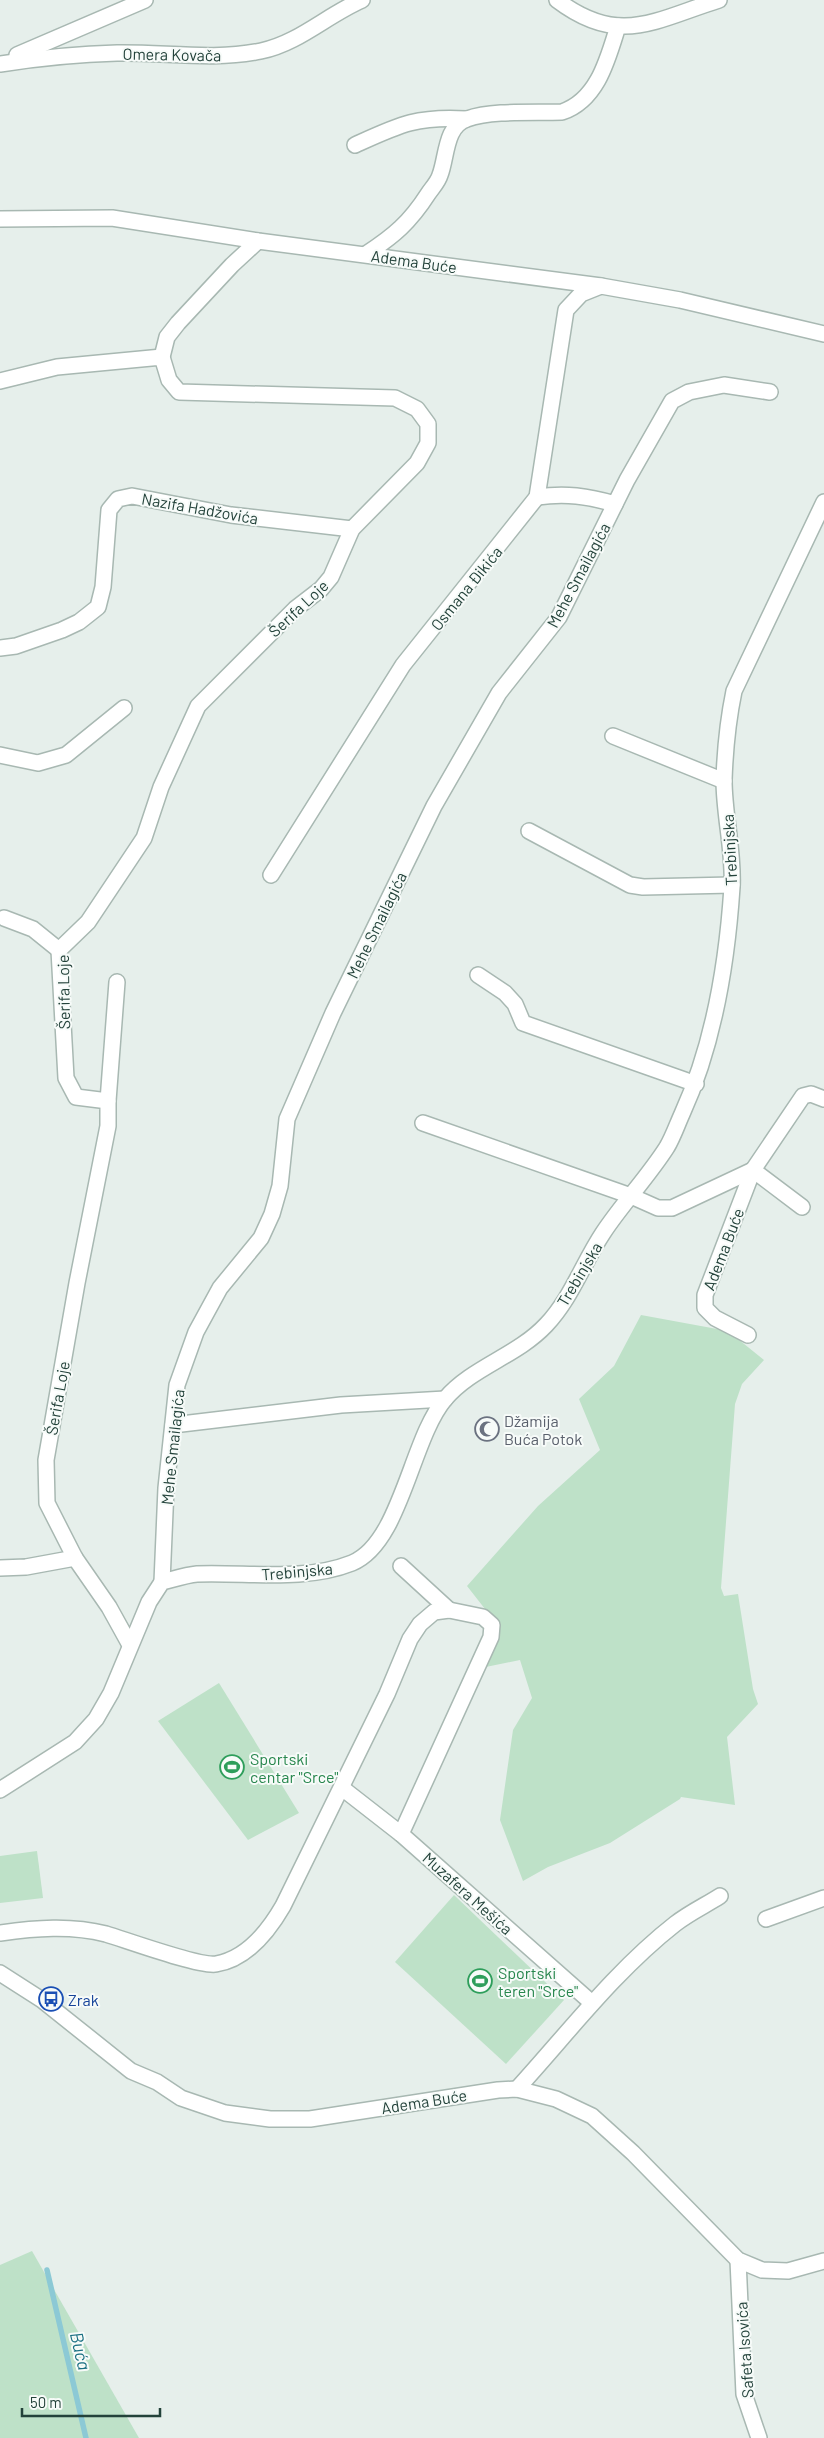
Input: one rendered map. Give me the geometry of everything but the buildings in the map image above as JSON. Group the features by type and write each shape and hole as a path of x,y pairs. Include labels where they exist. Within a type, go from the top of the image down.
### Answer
{"street":[{"path":"0,63 145,0"},
{"name":"Omera Kovača","path":"0,63 38,58 118,53 205,57 261,51 297,39 362,0"},
{"path":"557,0 591,21 633,27 674,7 719,0"},
{"path":"355,145 398,125 418,119 438,117 466,119 486,116 562,112 570,109 580,103 594,88 606,62 618,26"},
{"path":"366,254 391,238 413,217 440,176 451,134 456,125 466,119"},
{"name":"Adema Buće","path":"0,220 112,218 258,242 366,254 601,286 680,300 824,334"},
{"path":"0,381 57,367 162,357 167,337 232,264 258,242"},
{"name":"Osmana Đikića","path":"271,875 403,665 537,497 566,310 581,294 601,286"},
{"name":"Šerifa Loje","path":"108,1101 76,1097 66,1078 59,950 88,922 144,838 161,787 198,706 295,609 321,589 331,577 352,529 417,463 428,443 428,424 418,409 394,398 179,392 169,380 162,357"},
{"name":"Mehe Smailagića","path":"162,1582 166,1488 177,1385 196,1332 220,1288 260,1238 272,1214 280,1186 287,1119 333,1013 434,806 499,693 559,617 615,504 672,401 689,392 724,386 770,392"},
{"path":"537,497 562,494 591,497 615,504"},
{"name":"Nazifa Hadžovića","path":"0,648 16,646 62,630 79,622 98,607 103,587 109,510 118,499 132,496 231,515 352,529"},
{"name":"Trebinjska","path":"162,1582 194,1574 268,1575 328,1571 356,1561 380,1539 401,1496 429,1422 444,1399 464,1380 525,1342 546,1326 566,1298 602,1234 668,1146 696,1084 719,998 732,885 724,781 728,720 734,690 824,502"},
{"path":"0,755 38,764 66,755 124,708"},
{"path":"613,736 724,781"},
{"path":"529,831 630,884 642,887 732,885"},
{"path":"4,918 33,929 59,950"},
{"path":"478,976 510,998 515,1004 523,1024 696,1084"},
{"name":"Šerifa Loje","path":"117,982 108,1101 108,1126 77,1283 46,1460 47,1503 75,1558 109,1607 130,1645"},
{"name":"Adema Buće","path":"748,1335 715,1318 705,1308 705,1295 753,1170 803,1096 811,1094 824,1099"},
{"path":"423,1123 631,1196"},
{"path":"753,1170 802,1207"},
{"name":"Adema Buće","path":"631,1196 658,1208 672,1208 753,1170"},
{"path":"173,1425 341,1405 444,1399"},
{"path":"0,1568 75,1558"},
{"path":"401,1566 449,1610"},
{"path":"0,1790 75,1742 96,1719 111,1693 149,1602 162,1582"},
{"path":"0,1933 38,1928 69,1929 104,1934 214,1965 237,1957 262,1937 280,1911 387,1694 410,1639 420,1624 434,1612 449,1610 483,1617 492,1625 491,1637 401,1834"},
{"name":"Muzafera Mešića","path":"342,1788 401,1834 592,2003"},
{"path":"517,2089 592,2003 632,1962 676,1923 720,1896"},
{"path":"766,1919 824,1898"},
{"name":"Adema Buće","path":"0,1973 42,2000 131,2071 156,2082 181,2098 225,2113 270,2119 310,2119 491,2091 517,2089 556,2098 592,2116 633,2153 738,2260 762,2270 788,2271 824,2261"},
{"name":"Safeta Isovića","path":"738,2260 744,2394 759,2438"}],"green space":[{"path":"641,1315 728,1331 764,1360 742,1384 735,1404 721,1588 724,1596 738,1594 753,1689 758,1704 727,1737 735,1805 681,1797 610,1843 548,1867 523,1881 500,1820 513,1730 532,1698 520,1660 476,1669 496,1623 467,1586 538,1506 600,1450 579,1399 614,1366"},
{"name":"Sportski centar \"Srce\"","path":"219,1683 299,1813 248,1840 158,1721"},
{"path":"37,1851 43,1898 0,1903 0,1856"},
{"name":"Sportski teren \"Srce\"","path":"454,1895 564,2000 506,2064 395,1962"},
{"path":"32,2251 139,2438 0,2438 0,2265"}],"waterway":[{"name":"Buća","path":"47,2270 86,2438"}],"place":[{"name":"Džamija Buća Potok","path":"487,1429"},
{"name":"Sportski centar \"Srce\"","path":"232,1767"},
{"name":"Sportski teren \"Srce\"","path":"480,1981"},
{"name":"Zrak","path":"51,1999"}]}
